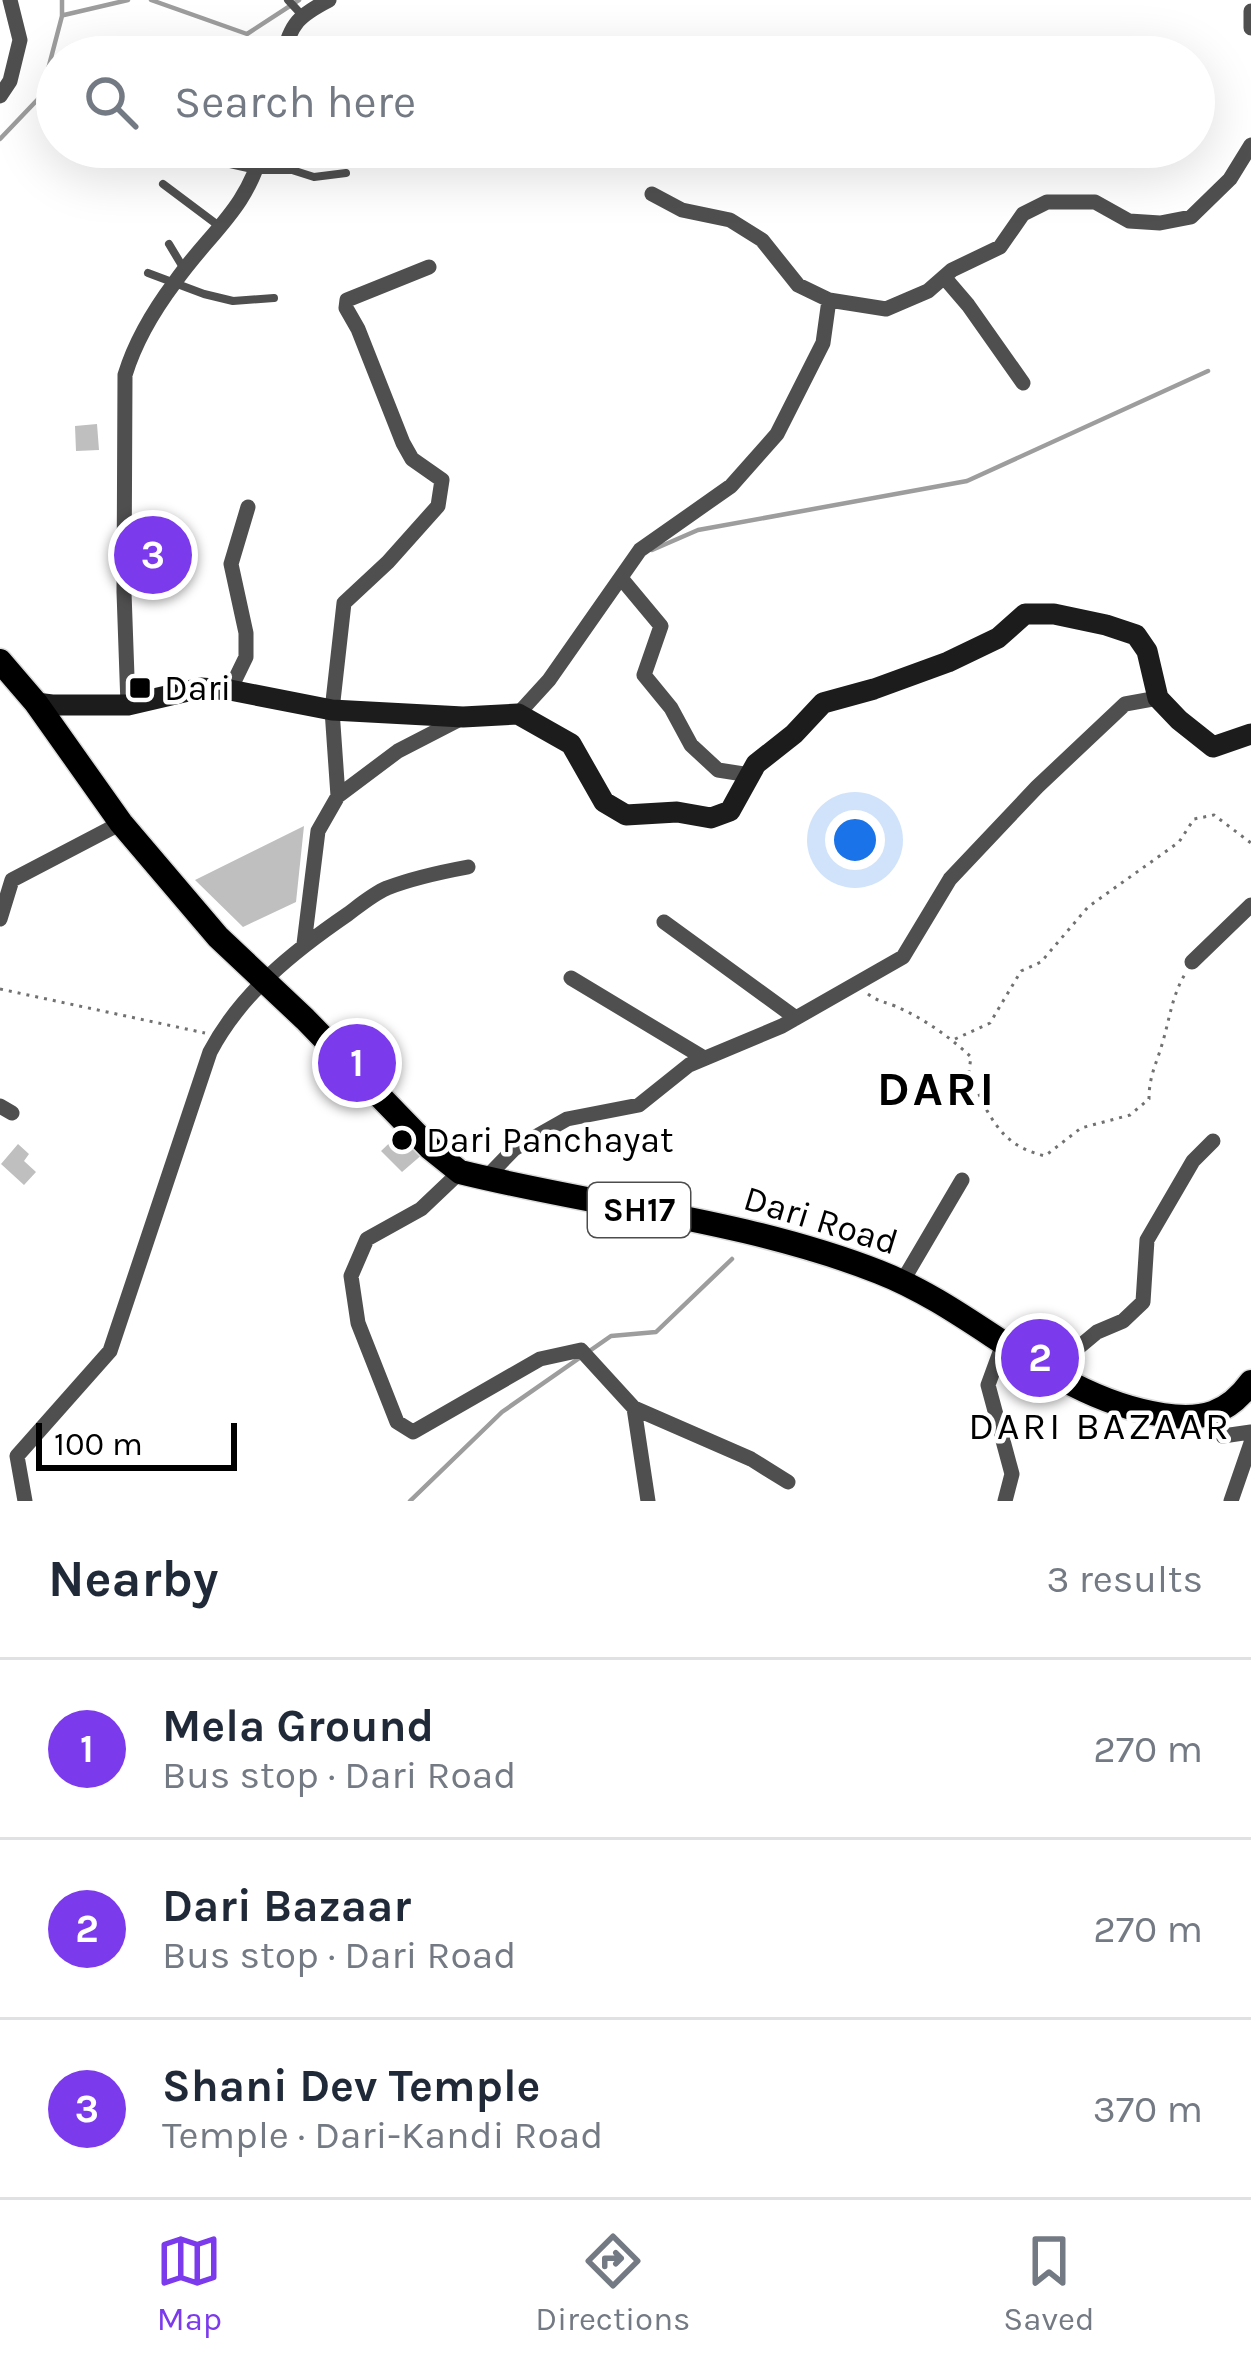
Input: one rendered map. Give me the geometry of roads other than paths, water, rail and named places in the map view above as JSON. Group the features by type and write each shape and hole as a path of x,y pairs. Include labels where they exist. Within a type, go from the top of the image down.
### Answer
{"main road":[{"name":"SH17","path":"0,661 36,703"},
{"name":"Dari Road","path":"36,703 121,823 218,937 430,1148 460,1172 766,1237 874,1270 957,1312 1085,1393 1162,1415 1213,1414"},
{"path":"1213,1414 1226,1408 1251,1382"}],"street":[{"path":"0,96 10,81 20,40 10,0"},
{"path":"291,36 301,14 329,0"},
{"path":"1251,11 1251,28"},
{"path":"652,194 682,210 730,220 762,240 798,285 829,300 886,309 928,291 952,270 1000,247 1023,214 1047,202 1095,202 1130,221 1191,218 1230,179 1251,145"},
{"path":"128,704 125,374 133,349 179,276 241,202 257,170"},
{"path":"338,796 332,710 344,603 438,506 442,480 412,458 403,443 346,308 347,300 429,267"},
{"path":"944,277 1023,383"},
{"path":"518,714 549,680 640,550 730,486 777,434 823,343 829,300"},
{"path":"230,690 245,657 245,633 231,565 248,507"},
{"path":"621,578 661,626 644,675 671,708 691,746 718,770 750,775"},
{"path":"36,703 128,704 201,688 332,710 463,717 518,714 571,744 604,802 626,815 677,812 710,818 730,811 756,764 823,704 948,662 998,638 1025,614 1054,614 1136,635 1147,651 1158,698 1214,747 1251,734"},
{"path":"486,1178 514,1150 567,1119 639,1105 689,1065 796,1018 904,957 950,878 1037,787 1125,704 1158,698"},
{"path":"304,944 318,831 338,796 398,751 463,717"},
{"path":"0,919 13,880 121,823"},
{"path":"25,1501 17,1456 110,1351 219,1036 263,980 304,944 381,890 468,867"},
{"path":"1192,962 1251,905"},
{"path":"664,922 796,1018"},
{"path":"572,978 704,1058"},
{"path":"1049,1372 1143,1302 1147,1240 1193,1161 1213,1141"},
{"path":"460,1172 421,1209 367,1239 351,1276 358,1323 397,1423 412,1432 540,1359 580,1349 634,1408 751,1459 788,1482"},
{"path":"902,1282 962,1180"},
{"path":"1003,1344 988,1384 1012,1474 1006,1501"},
{"path":"634,1408 648,1501"},
{"path":"1213,1414 1223,1436 1251,1432"},
{"path":"1232,1501 1251,1443"}],"lane":[{"path":"288,0 301,14"},
{"path":"248,168 292,170 314,177 346,173"},
{"path":"163,184 220,227"},
{"path":"169,244 179,276"},
{"path":"148,273 179,276 204,294 233,301 274,298"}],"waterway":[{"path":"57,36 62,0"},
{"path":"64,15 128,0"},
{"path":"151,0 247,34 299,0"},
{"path":"0,139 36,101"},
{"path":"652,550 698,530 967,481 1208,371"},
{"path":"410,1501 502,1412 611,1336 656,1332 732,1259"}],"place":[{"name":"Shani Dev Temple","path":"153,555"},
{"name":"Dari","path":"140,688"},
{"name":"Mela Ground","path":"357,1063"},
{"name":"Dari Panchayat","path":"402,1140"},
{"name":"Dari Bazaar","path":"1040,1358"}],"district":[{"name":"DARI","path":"937,1089"},
{"name":"DARI BAZAAR","path":"1100,1426"}]}
